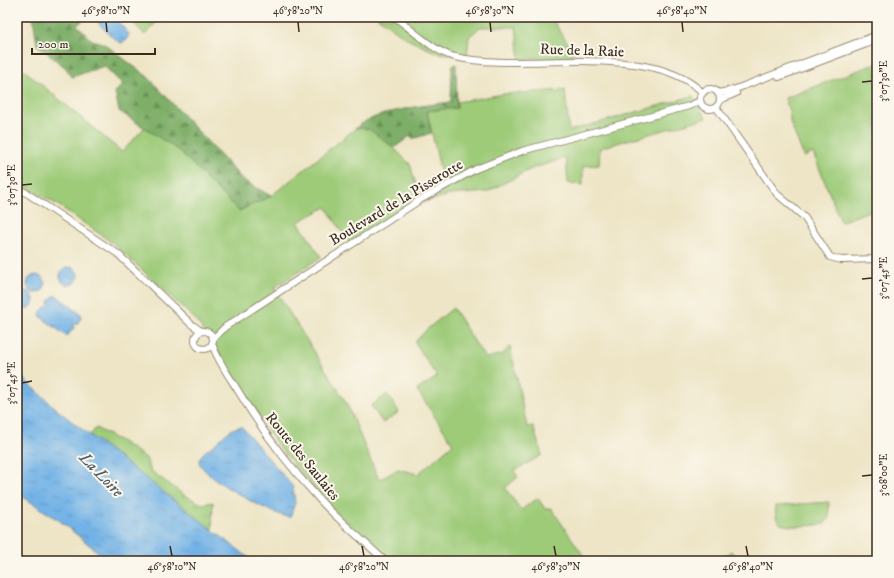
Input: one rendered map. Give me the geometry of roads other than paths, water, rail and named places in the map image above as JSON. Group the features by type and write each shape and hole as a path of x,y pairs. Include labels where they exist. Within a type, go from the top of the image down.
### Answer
{"street":[{"name":"Rue de la Raie","path":"395,17 444,53 454,57 511,62 621,62 678,76 702,92"},
{"path":"877,35 733,90 718,93 711,89 702,92 701,103 709,109 716,107 720,100 877,40"},
{"path":"718,93 720,100"},
{"name":"Boulevard de la Pisserotte","path":"225,327 420,200 476,169 522,151 701,103"},
{"path":"716,107 774,191 804,217 830,257 841,260 877,259"},
{"path":"17,188 118,254 191,324 205,331 212,342 216,355"},
{"path":"191,324 196,336 195,342 198,347 206,349 216,355"},
{"path":"196,336 205,331 225,327"},
{"path":"206,349 225,327"},
{"name":"Route des Saulaies","path":"216,355 261,426 303,480 319,499 385,561"}],"water":[{"path":"98,17 114,17 129,34 126,41 121,43 112,37 99,24"},
{"path":"65,267 73,267 78,272 76,283 73,285 65,285 60,280 60,272"},
{"path":"32,275 40,275 45,280 43,291 40,293 32,293 27,288 27,280"},
{"path":"25,291 31,294 34,300 31,306 25,309 19,306 16,300 19,294"},
{"path":"53,296 57,296 81,314 81,318 77,324 73,324 74,328 68,335 65,335 41,317 40,313 45,307 49,306 49,302"},
{"name":"La Loire","path":"17,373 61,413 253,561 109,561 60,521 17,493"},
{"path":"242,427 293,487 295,503 290,517 270,510 239,495 202,468 199,461 203,453 225,434 235,428"}]}
